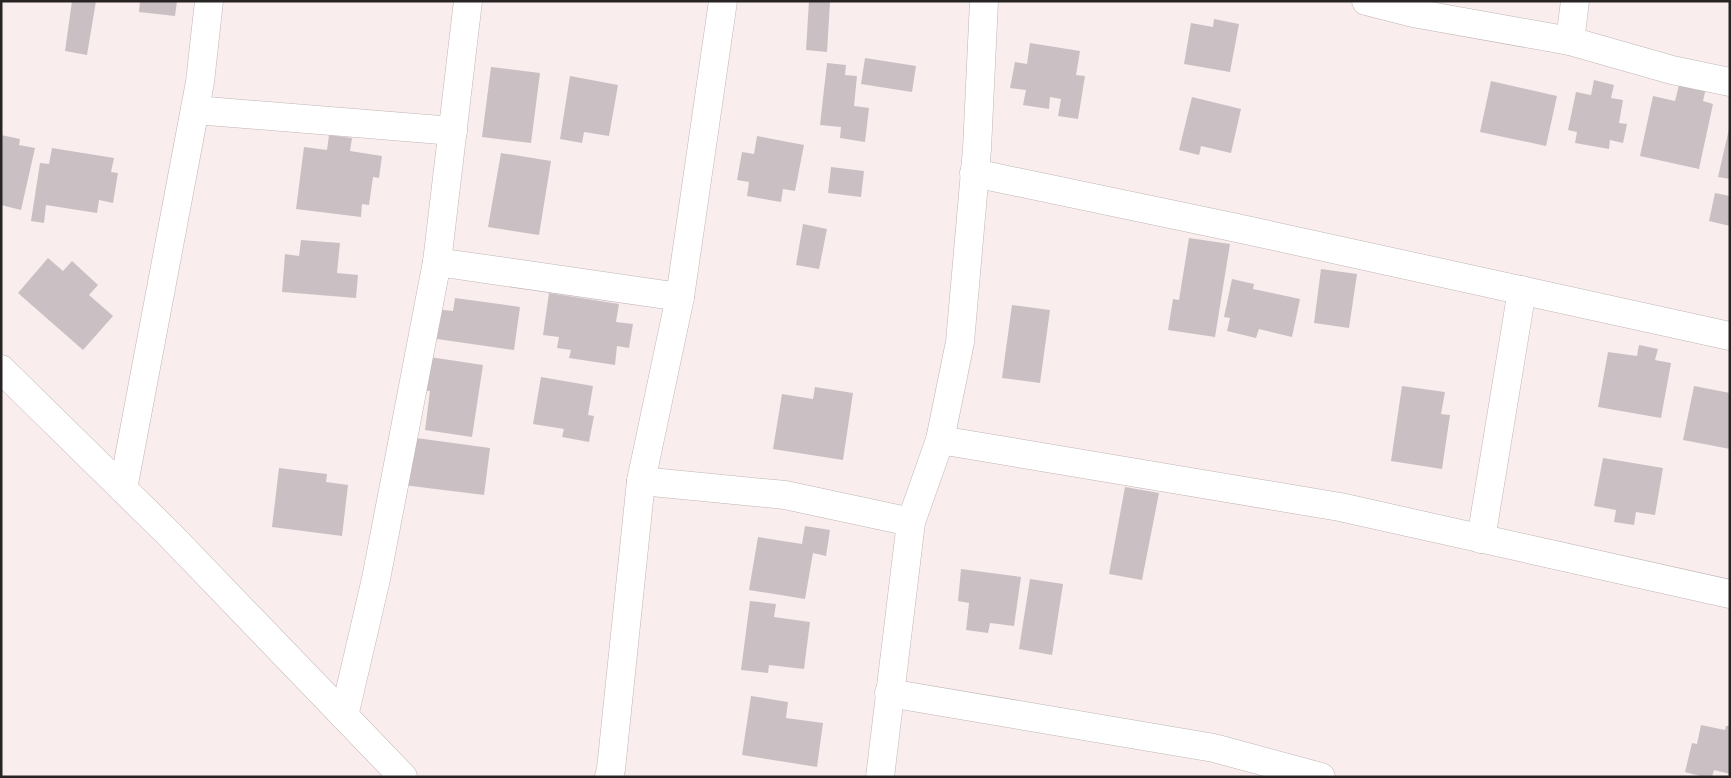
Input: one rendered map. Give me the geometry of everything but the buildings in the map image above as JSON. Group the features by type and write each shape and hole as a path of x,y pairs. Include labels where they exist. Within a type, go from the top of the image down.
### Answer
{"street":[{"path":"123,489 200,82 210,1"},
{"path":"344,716 376,579 437,262 468,1"},
{"path":"609,777 641,481 680,297 723,1"},
{"path":"880,777 911,522 940,440 960,342 977,149 984,1"},
{"path":"1366,1 1412,13 1570,40 1672,70 1730,82"},
{"path":"1570,40 1575,1"},
{"path":"195,110 453,130"},
{"path":"974,173 1227,226 1730,336"},
{"path":"437,262 680,297"},
{"path":"1481,539 1522,290"},
{"path":"1,369 170,535 403,777"},
{"path":"940,440 1340,507 1730,594"},
{"path":"641,481 785,495 911,522"},
{"path":"889,693 1214,748 1321,777"}]}
